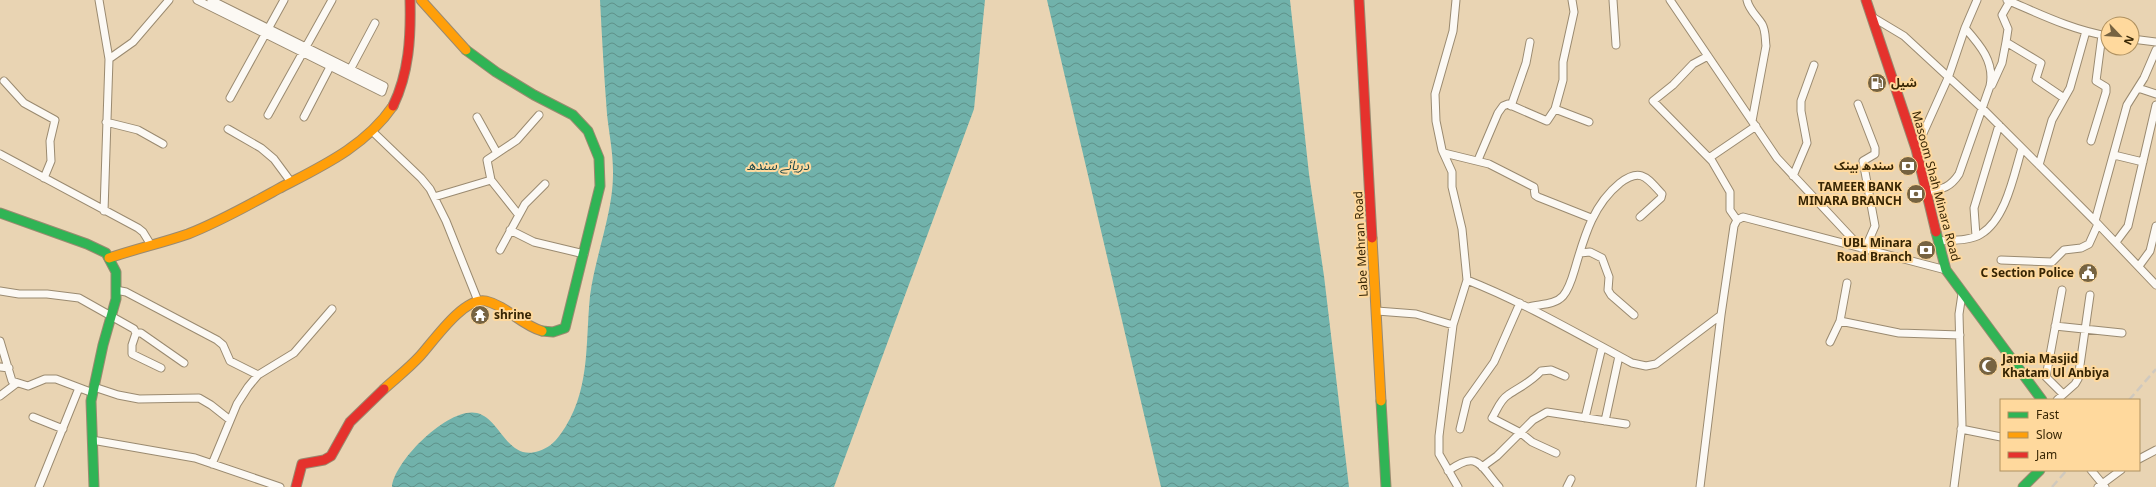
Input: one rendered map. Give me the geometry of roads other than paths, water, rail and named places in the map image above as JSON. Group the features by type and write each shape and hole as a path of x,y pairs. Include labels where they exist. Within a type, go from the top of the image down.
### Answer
{"street":[{"path":"99,0 109,59 104,211"},
{"path":"109,59 133,42 169,0"},
{"path":"197,0 267,31"},
{"path":"211,0 382,92 384,86 350,70 331,64"},
{"path":"230,98 284,0"},
{"path":"268,114 332,0"},
{"path":"109,258 185,234 228,217 357,144 380,124 393,106 403,78 411,40 410,0"},
{"path":"296,487 298,474 302,464 309,461 323,460 331,456 348,424 364,406 414,362 444,327 475,302 489,301 499,306 520,322 535,329 547,332 560,331 565,328 584,254 600,186 599,158 588,130 573,115 534,95 496,72 465,49 421,0"},
{"name":"Labe Mehran Road","path":"1360,0 1386,487"},
{"path":"1456,0 1453,31 1435,94 1436,121 1442,150 1452,172 1453,193 1462,229 1467,280 1454,325 1439,436 1439,454 1458,487"},
{"path":"1478,160 1498,113 1503,106 1510,106 1547,121 1555,109 1563,80 1563,62 1574,12 1572,0"},
{"path":"1613,0 1616,45"},
{"path":"1670,0 1777,158 1863,249"},
{"path":"1709,158 1754,124 1766,46 1762,25 1749,7 1747,0"},
{"name":"Masoom Shah Minara Road","path":"1866,0 1874,18 1916,149 1946,270 1962,294 2041,399"},
{"path":"1916,149 1948,78 1964,28 1977,0"},
{"path":"1990,86 1998,72 2006,42 2008,29 2002,15 2008,1 2063,25 2100,34"},
{"path":"1874,18 1904,36 1983,109 2116,242 2156,285"},
{"path":"350,70 375,23"},
{"path":"1926,192 1952,184 1959,174 1983,109 1992,79 1988,60 1980,45 1964,28"},
{"path":"2039,165 2052,120 2070,88 2086,31"},
{"path":"2140,40 2156,42"},
{"path":"1510,106 1526,63 1530,42"},
{"path":"2006,42 2041,63 2036,79 2064,98"},
{"path":"2091,141 2106,87 2096,81 2095,78 2100,62 2098,54 2100,49"},
{"path":"2002,260 2052,262 2064,250 2081,248 2089,244 2097,223 2127,105 2144,78 2156,50"},
{"path":"1708,56 1693,64 1673,86 1653,101 1709,158 1730,192 1730,210 1737,220"},
{"path":"304,117 331,64"},
{"path":"1793,176 1800,163 1807,143 1801,111 1801,101 1814,65"},
{"path":"4,81 24,103 54,120 50,141 51,162 44,178"},
{"path":"2138,88 2156,94"},
{"path":"1858,104 1876,154 1863,161 1876,226 1863,249"},
{"path":"2116,242 2128,226 2153,124 2156,105"},
{"path":"1555,109 1589,122"},
{"path":"518,214 492,180 487,160 517,140 539,115"},
{"path":"477,116 497,153"},
{"path":"106,122 138,130 163,144"},
{"path":"1976,236 1974,208 1999,126"},
{"path":"228,130 261,148 274,159 291,182"},
{"path":"372,131 421,178 434,197 446,221 478,301"},
{"path":"1939,241 1976,236 1988,228 2002,210 2022,148"},
{"path":"1444,153 1478,160 1534,187 1536,190 1535,194 1538,197 1591,218"},
{"path":"0,154 143,232 151,245"},
{"path":"2114,155 2143,162"},
{"path":"1529,307 1554,302 1563,296 1573,276 1591,218 1602,200 1613,189 1632,175 1640,175 1648,178 1662,194 1661,198 1640,217"},
{"path":"434,197 492,180"},
{"path":"500,250 518,214 529,199 545,184"},
{"path":"0,213 87,244 106,253 116,272 116,299 91,402 94,487"},
{"path":"1700,487 1721,315 1734,226 1737,220 1743,217 1946,270"},
{"path":"2139,266 2150,251 2156,226"},
{"path":"510,230 534,242 584,254"},
{"path":"1580,253 1590,252 1602,258 1609,276 1608,290 1611,295 1634,315"},
{"path":"1467,280 1529,307 1632,363 1646,366 1656,364 1721,315"},
{"path":"1830,342 1840,320 1847,283"},
{"path":"116,290 126,292 217,340 224,345 230,361 258,375"},
{"path":"2062,290 2046,377 2063,394"},
{"path":"0,291 19,294 47,294 79,298 134,329 136,333 141,333 184,363"},
{"path":"1954,487 1961,429 1959,314 1962,294"},
{"path":"2058,399 2075,384 2078,379 2090,296"},
{"path":"1460,429 1467,400 1494,362 1520,303"},
{"path":"212,464 237,404 258,375 294,353 332,309"},
{"path":"1376,311 1416,314 1454,325"},
{"path":"1840,320 1899,333 1960,335"},
{"path":"2055,326 2122,333"},
{"path":"136,333 132,345 132,354 161,368"},
{"path":"0,341 12,381 17,383 28,386 45,379 56,379 80,388 139,399 199,398 211,405 230,420"},
{"path":"1585,418 1602,347"},
{"path":"1605,421 1619,356"},
{"path":"0,367 9,368"},
{"path":"1556,453 1532,442 1521,433 1492,418 1502,401 1508,395 1524,387 1541,371 1552,370 1565,376"},
{"path":"0,396 17,383"},
{"path":"39,487 80,388"},
{"path":"1482,467 1497,456 1533,420 1547,412 1626,424"},
{"path":"33,417 63,429"},
{"path":"1961,429 2000,437"},
{"path":"92,440 195,458 280,487"},
{"path":"2140,458 2155,451"},
{"path":"1448,471 1463,460 1469,459 1475,461 1482,467 1499,487"},
{"path":"2023,487 2039,471"},
{"path":"2091,471 2102,486 2120,471"},
{"path":"1567,487 1571,479"}],"water":[{"name":"دریائے سندھ","path":"600,0 985,0 974,109 834,487 392,487 395,476 402,463 412,450 438,426 465,413 477,413 485,417 519,451 528,453 539,451 548,447 560,435 570,419 582,385 585,368 592,281 611,202 613,186 613,164 607,114"},
{"path":"1047,0 1290,0 1309,174 1324,276 1349,487 1161,487"}],"railway":[{"path":"2130,399 2156,369"},
{"path":"2052,487 2066,471"}],"place":[{"name":"شیل","path":"1877,83"},
{"name":"سندھ بینک","path":"1908,166"},
{"name":"TAMEER BANK MINARA BRANCH","path":"1916,194"},
{"name":"UBL Minara Road Branch","path":"1926,250"},
{"name":"C Section Police","path":"2088,273"},
{"name":"shrine","path":"480,315"},
{"name":"Jamia Masjid Khatam Ul Anbiya","path":"1988,366"}]}
